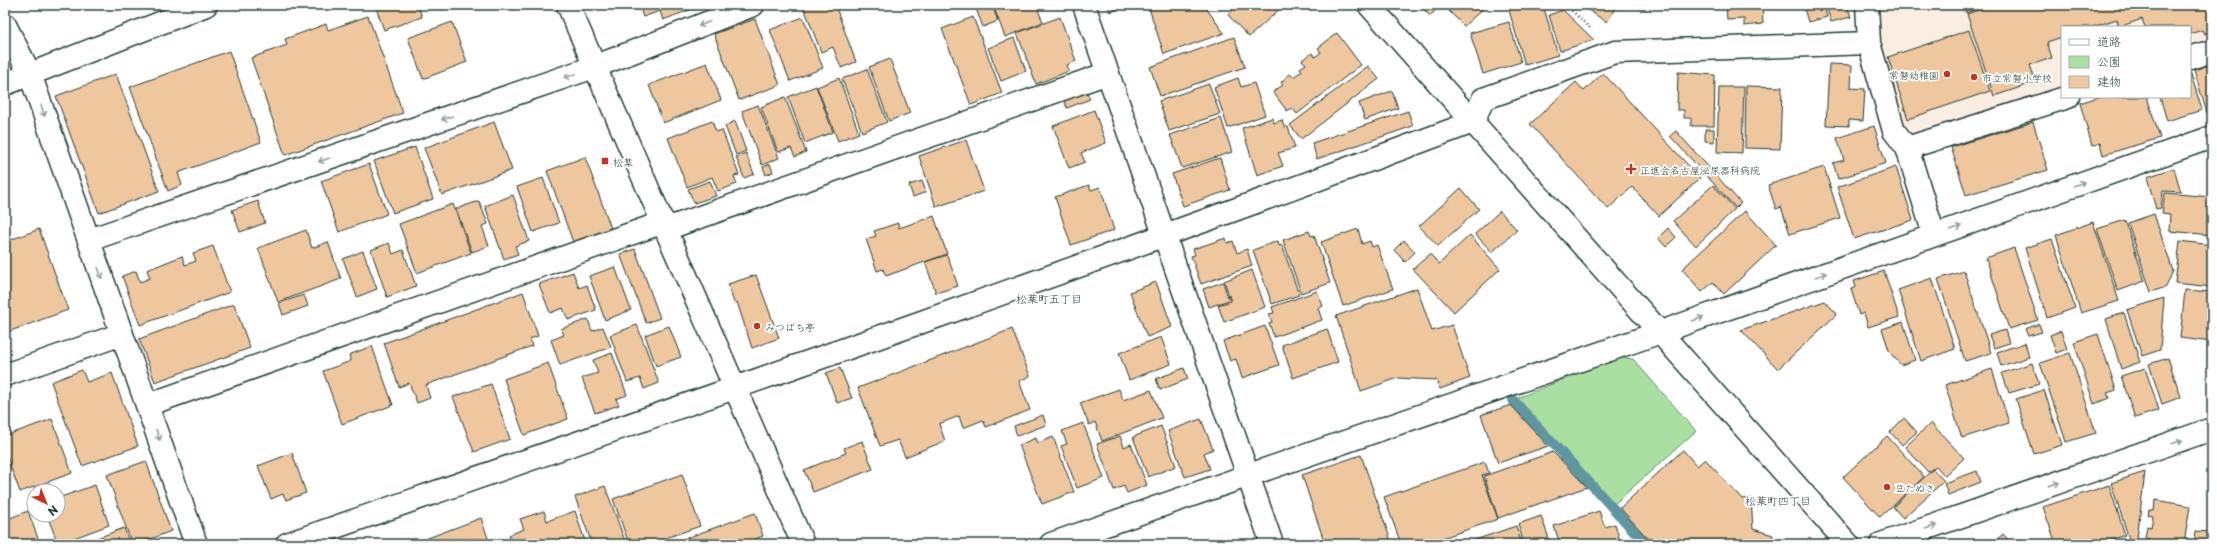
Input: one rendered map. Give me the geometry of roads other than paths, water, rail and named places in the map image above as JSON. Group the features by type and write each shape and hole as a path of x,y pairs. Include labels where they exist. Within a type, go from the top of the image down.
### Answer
{"street":[{"path":"5,84 206,5"},
{"path":"568,5 803,544"},
{"path":"89,240 594,67 754,5"},
{"path":"1084,5 1272,544"},
{"path":"1369,5 1848,544"},
{"path":"1867,5 1870,43 1894,131 1907,148 1934,236"},
{"path":"5,25 30,74 196,544"},
{"path":"287,544 1165,236 1473,122 1483,99 1615,52 1870,43"},
{"path":"2191,58 2212,51"},
{"path":"147,405 1108,73"},
{"path":"1907,148 2065,98"},
{"path":"1051,544 1248,474 1661,332 2212,137"},
{"path":"5,375 122,334"},
{"path":"1881,544 2212,429"}],"waterway":[{"path":"1513,400 1646,544"}],"place":[{"name":"常磐幼稚園","path":"1947,74"},
{"name":"市立常磐小学校","path":"1974,77"},
{"name":"松葉","path":"605,161"},
{"name":"正進会名古屋泌尿器科病院","path":"1631,169"},
{"name":"みつばち亭","path":"757,326"},
{"name":"豆たぬき","path":"1887,487"}],"district":[{"name":"松葉町五丁目","path":"1049,298"},
{"name":"松葉町四丁目","path":"1778,500"}]}
